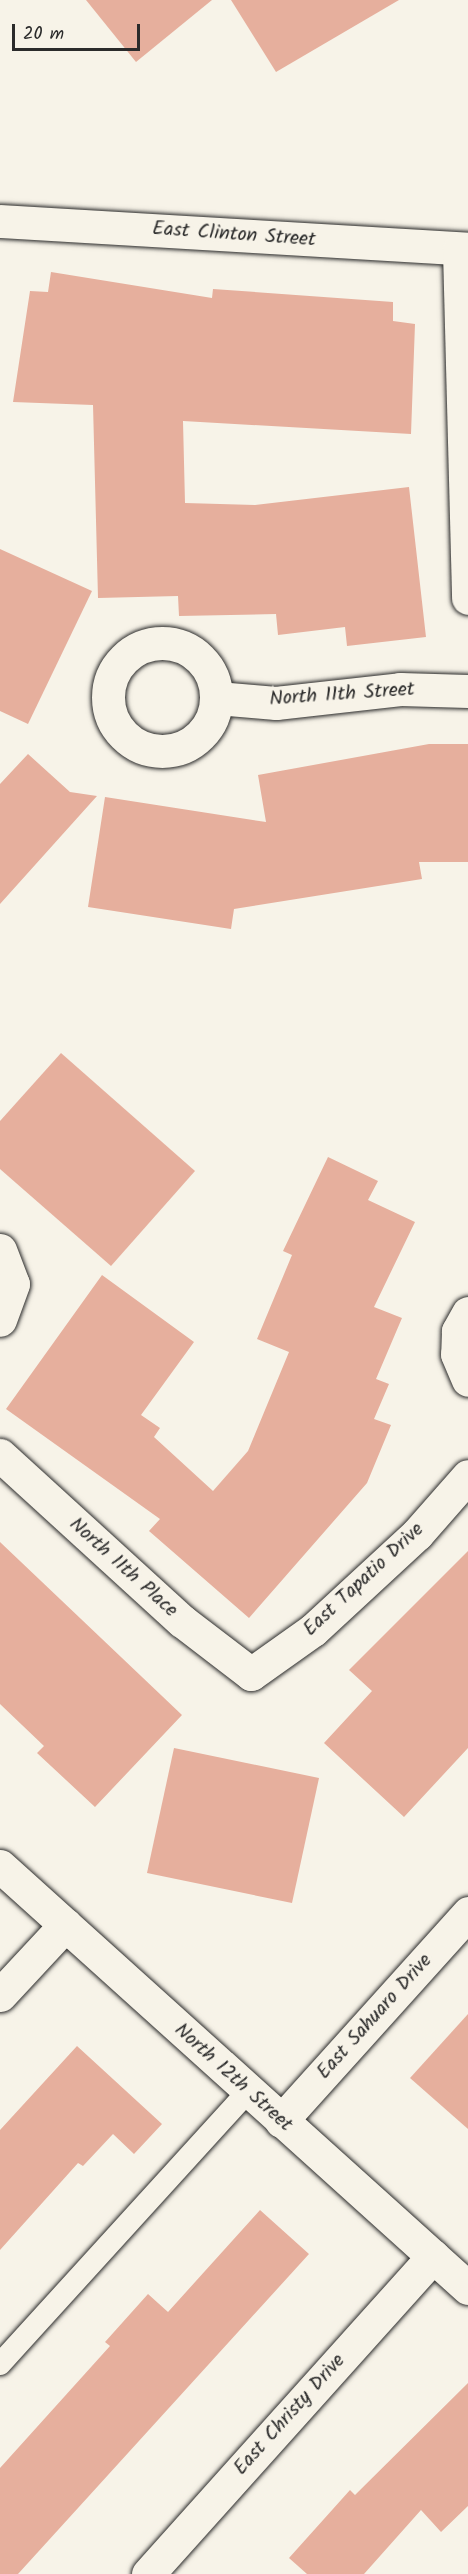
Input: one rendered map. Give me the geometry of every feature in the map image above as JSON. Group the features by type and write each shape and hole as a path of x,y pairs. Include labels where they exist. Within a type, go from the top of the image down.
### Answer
{"street":[{"name":"East Clinton Street","path":"0,221 463,249"},
{"path":"463,249 468,598"},
{"name":"North 11th Street","path":"217,698 276,702 400,689 468,691"},
{"path":"0,1250 13,1284 0,1320"},
{"path":"468,1313 459,1331 457,1354 468,1380"},
{"name":"North 11th Place","path":"0,1455 182,1622 251,1674"},
{"name":"East Tapatio Drive","path":"251,1674 313,1630 417,1534 468,1476"},
{"name":"North 12th Street","path":"0,1866 468,2288"},
{"name":"East Sahuaro Drive","path":"281,2121 468,1913"},
{"path":"0,1995 65,1925"},
{"name":"East Christy Drive","path":"148,2574 433,2256"}],"lane":[{"path":"0,2364 248,2091"}],"building":[{"path":"86,0 212,0 136,62"},
{"path":"231,0 399,0 276,72"},
{"path":"51,272 212,298 213,289 393,302 393,321 415,324 411,434 183,421 185,503 255,505 409,487 426,637 347,646 345,627 278,635 276,614 179,616 178,596 98,598 93,405 13,402 30,291 48,292"},
{"path":"0,549 92,591 28,724 0,711"},
{"path":"429,744 468,744 468,862 419,862 422,879 234,909 231,929 88,907 105,797 266,822 258,775"},
{"path":"28,754 70,792 97,796 0,904 0,784"},
{"path":"61,1053 195,1171 111,1266 0,1169 0,1121"},
{"path":"328,1157 378,1181 368,1200 415,1222 374,1307 402,1318 376,1379 389,1384 374,1419 391,1425 367,1483 249,1618 149,1531 160,1519 6,1409 102,1275 194,1342 141,1415 160,1428 154,1437 213,1491 248,1451 289,1352 257,1339 292,1255 283,1251"},
{"path":"0,1542 182,1715 95,1807 37,1753 44,1746 0,1704"},
{"path":"468,1551 468,1748 404,1817 324,1743 372,1691 349,1670"},
{"path":"174,1748 319,1778 292,1903 147,1873"},
{"path":"468,2014 468,2129 410,2078"},
{"path":"77,2046 162,2124 134,2154 113,2134 83,2166 78,2163 0,2250 0,2130"},
{"path":"260,2210 309,2254 18,2574 0,2574 0,2468 110,2346 105,2342 148,2294 168,2312"},
{"path":"468,2383 468,2506 441,2532 421,2510 364,2574 307,2574 289,2558 350,2490 355,2495"}]}
